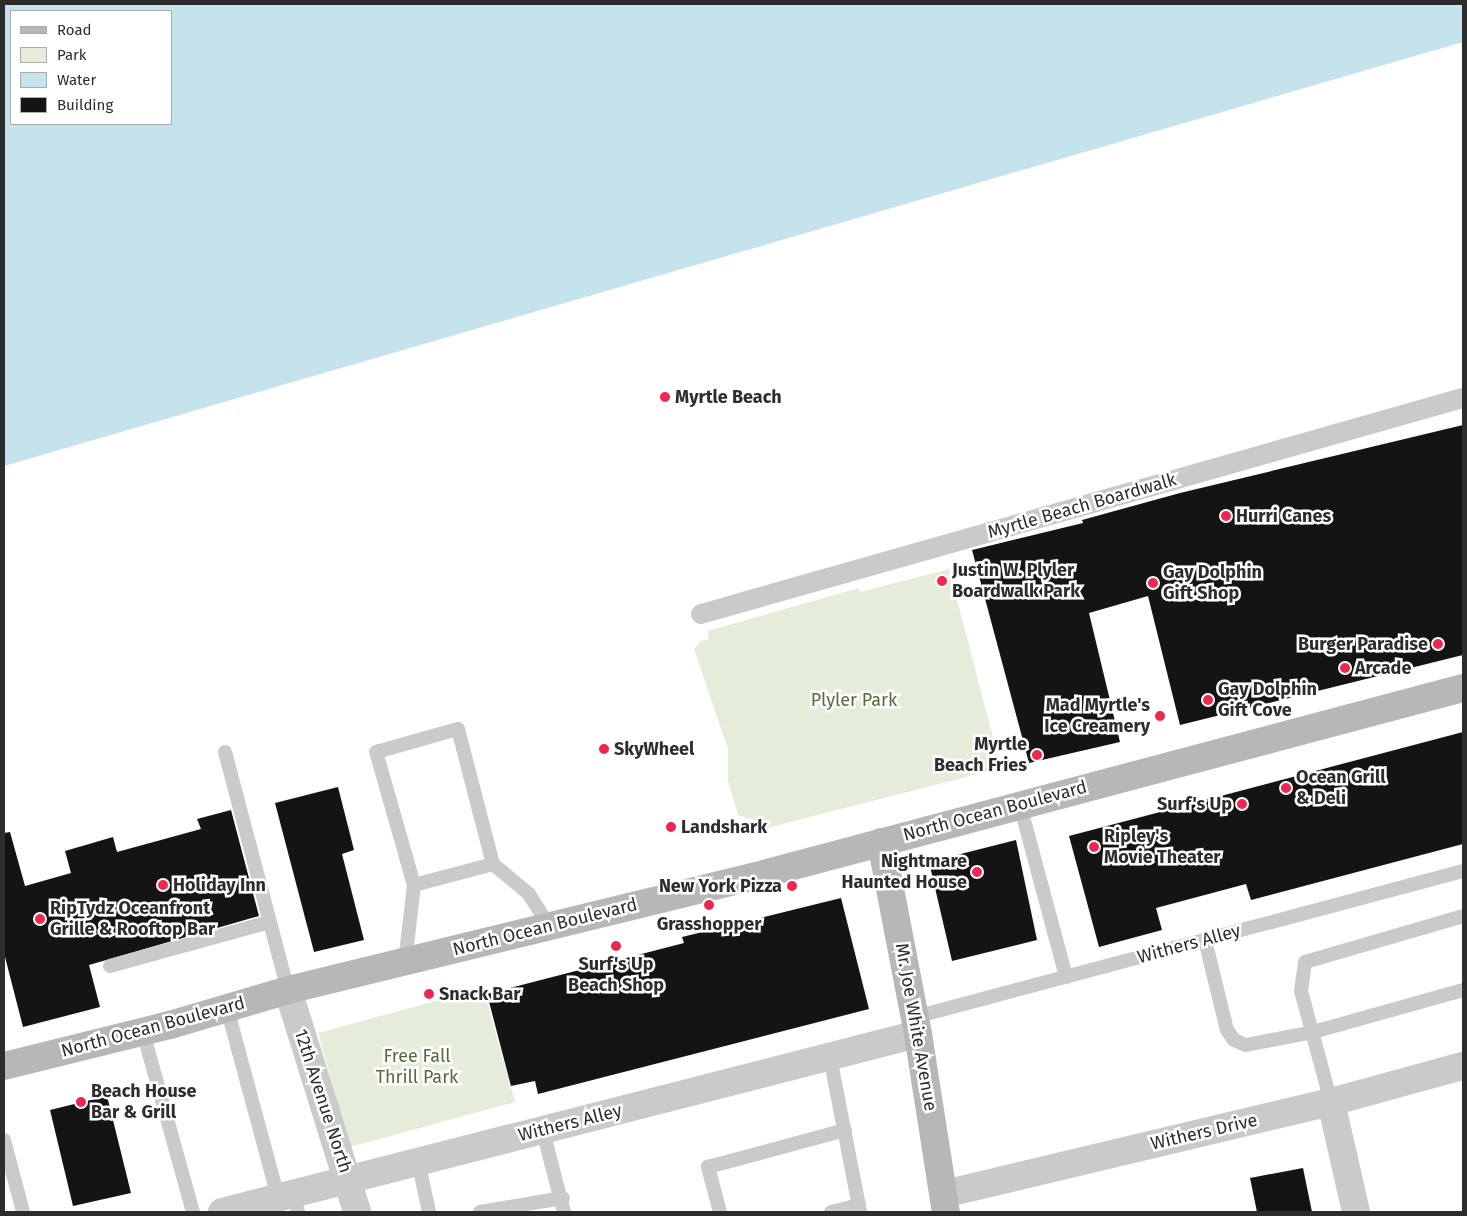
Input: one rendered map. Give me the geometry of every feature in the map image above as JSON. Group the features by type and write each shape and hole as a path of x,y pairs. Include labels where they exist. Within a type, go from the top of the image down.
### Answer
{"main road":[{"name":"North Ocean Boulevard","path":"4,1066 143,1032 288,990 881,842 1463,688"},
{"name":"Mr. Joe White Avenue","path":"881,842 917,1025 945,1203"}],"street":[{"name":"Myrtle Beach Boardwalk","path":"701,614 1463,398"},
{"name":"12th Avenue North","path":"288,990 358,1212"},
{"name":"Withers Alley","path":"222,1212 290,1201 348,1178 543,1131 830,1057 917,1025"},
{"name":"Withers Drive","path":"945,1203 1463,1066"},
{"path":"1331,1102 1356,1212"}],"lane":[{"path":"405,962 414,886 376,752 458,729 493,864 529,894 549,926"},
{"path":"225,752 288,990"},
{"path":"1020,804 1066,977"},
{"path":"414,886 493,864"},
{"name":"Withers Alley","path":"917,1025 1066,977 1463,871"},
{"path":"1331,1102 1301,991 1305,962 1463,916"},
{"path":"110,966 270,922"},
{"path":"1205,940 1227,1030 1234,1040 1246,1045 1313,1032 1463,990"},
{"path":"227,1008 290,1201"},
{"path":"143,1032 193,1212"},
{"path":"830,1057 860,1209 831,1212"},
{"path":"720,1212 708,1168 845,1130"},
{"path":"480,1212 564,1205 543,1131"},
{"path":"4,1140 23,1212"},
{"path":"418,1161 429,1212"}],"green space":[{"name":"Plyler Park","path":"949,569 1001,768 759,830 757,821 738,815 728,781 728,749 694,649 701,641 709,639 707,631 859,588 860,592"},
{"name":"Free Fall Thrill Park","path":"483,988 515,1102 350,1147 318,1033"}],"water":[{"path":"4,4 1463,4 1463,42 4,466"}],"building":[{"path":"1463,425 1463,655 1180,725 1148,596 1089,613 1120,742 1029,763 972,550 1083,523 1082,520 1180,493"},
{"path":"1463,732 1463,844 1251,900 1246,884 1156,908 1162,930 1099,947 1069,836"},
{"path":"338,787 354,850 342,854 364,940 314,952 275,803"},
{"name":"Holiday Inn","path":"231,810 259,916 89,965 100,1007 23,1027 4,953 4,833 10,832 25,886 71,873 65,851 113,837 117,852 201,829 197,819"},
{"path":"1016,840 1037,940 952,961 929,862"},
{"path":"841,898 869,1009 538,1094 535,1081 511,1086 487,994 684,943 682,937"},
{"path":"107,1096 131,1193 73,1206 50,1110"},
{"path":"1303,1168 1312,1212 1257,1212 1250,1178"}],"place":[{"name":"Myrtle Beach","path":"665,397"},
{"name":"Hurri Canes","path":"1226,516"},
{"name":"Justin W. Plyler Boardwalk Park","path":"942,581"},
{"name":"Gay Dolphin Gift Shop","path":"1153,583"},
{"name":"Burger Paradise","path":"1438,644"},
{"name":"Arcade","path":"1345,668"},
{"name":"Gay Dolphin Gift Cove","path":"1208,700"},
{"name":"Mad Myrtle's Ice Creamery","path":"1160,716"},
{"name":"SkyWheel","path":"604,749"},
{"name":"Myrtle Beach Fries","path":"1037,755"},
{"name":"Ocean Grill & Deli","path":"1286,788"},
{"name":"Surf's Up","path":"1242,804"},
{"name":"Landshark","path":"671,827"},
{"name":"Ripley's Movie Theater","path":"1094,847"},
{"name":"Nightmare Haunted House","path":"977,872"},
{"name":"Holiday Inn","path":"163,885"},
{"name":"New York Pizza","path":"792,886"},
{"name":"Grasshopper","path":"709,905"},
{"name":"RipTydz Oceanfront Grille & Rooftop Bar","path":"40,919"},
{"name":"Surf's Up Beach Shop","path":"616,946"},
{"name":"Snack Bar","path":"429,994"},
{"name":"Beach House Bar & Grill","path":"81,1102"}]}
